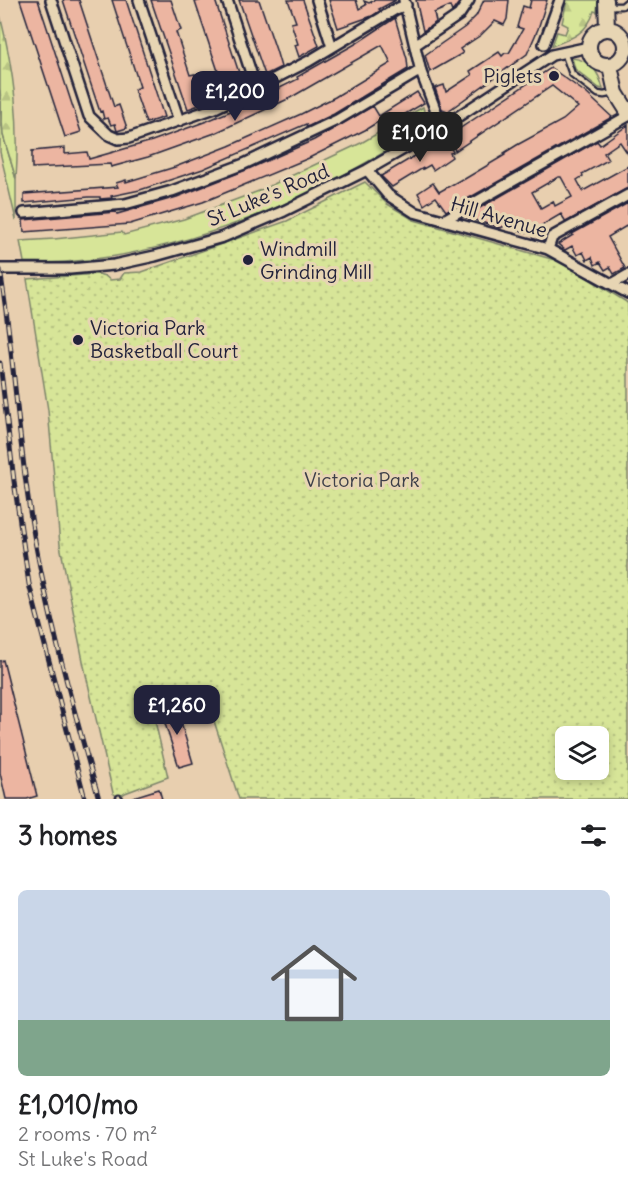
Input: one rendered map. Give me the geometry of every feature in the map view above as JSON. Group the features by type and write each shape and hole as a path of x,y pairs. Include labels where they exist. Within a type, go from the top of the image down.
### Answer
{"street":[{"path":"51,0 89,116 109,135 118,139 129,138 214,108 332,47 405,3 422,72 442,127"},
{"path":"139,0 179,121"},
{"path":"227,0 256,88"},
{"path":"317,0 332,47"},
{"path":"415,45 459,15 469,0"},
{"path":"544,44 560,0"},
{"path":"606,3 607,29"},
{"path":"607,29 620,34 627,50 622,59 610,66 604,66 592,58 589,47 594,34 607,29"},
{"name":"St Luke's Road","path":"0,269 70,269 114,265 223,237 284,211 367,170 442,127 552,55 589,47"},
{"path":"444,220 628,114 616,93 610,66"},
{"path":"24,213 125,204 172,191 244,164 337,120 416,73 422,72"},
{"name":"Hill Avenue","path":"367,170 381,188 414,212 548,249 628,293"},
{"path":"548,249 552,237 628,195"},
{"path":"614,284 628,275"}],"lane":[{"path":"606,3 622,6 628,1"},
{"path":"564,52 572,74 598,94 616,93"}],"green space":[{"path":"567,0 598,0 597,12 594,11 588,25 578,34 552,46 557,32 565,34 568,26 562,23"},
{"path":"0,15 15,97 16,179 3,135 0,89"},
{"path":"572,58 584,61 593,68 603,89 575,69"},
{"path":"0,89 3,135 16,179 16,220 0,152"},
{"path":"423,107 431,123 428,127 354,169 281,206 190,238 127,254 65,262 24,262 20,241 122,232 124,235 184,219 259,191 361,143"},
{"name":"Victoria Park","path":"365,182 387,204 414,220 562,262 628,303 628,799 239,799 206,696 152,708 168,777 125,793 119,798 113,793 84,666 60,545 48,410 27,279 98,274 110,280 120,279 124,273 142,272 287,221"}],"building":[{"path":"20,0 38,0 81,132 65,137"},
{"path":"63,0 79,0 114,107 119,105 127,128 117,131 115,124 111,125 108,118 104,119 102,111 100,112"},
{"path":"112,0 126,0 164,117 146,123 134,89 140,87"},
{"path":"151,0 171,0 181,30 176,32 190,75 195,74 199,90 222,83 195,2 215,0 243,85 188,109"},
{"path":"239,0 259,0 281,67 265,75"},
{"path":"288,0 303,0 319,46 299,57 295,45 298,44 291,23 296,22"},
{"path":"329,0 356,0 359,9 366,5 364,1 369,3 375,0 396,0 379,9 381,10 372,16 338,28"},
{"path":"416,0 461,0 452,12 450,6 434,13 436,22 423,31"},
{"path":"484,0 509,0 504,25 495,21 481,35 460,49 463,53 430,72 425,55 465,27 476,16"},
{"path":"531,0 547,0 527,54 448,111 442,109 435,88 444,85 446,92 472,75 470,71 499,52 502,56 509,53 523,29 517,27 523,6 529,8"},
{"path":"395,18 408,69 334,114 203,169 140,190 111,196 112,198 89,197 24,203 24,194 118,187 116,183 175,167 301,114 335,97 391,63 382,45 290,98 215,133 148,157 111,167 110,164 32,168 32,151 65,148 65,154 87,152 89,159 152,141 207,121 298,79 297,77 357,43"},
{"path":"551,68 586,93 612,117 446,211 436,197 424,205 418,193 433,183 439,192 463,180 505,155 504,153 517,145 563,120 578,107 552,86 455,151 450,135"},
{"path":"417,92 424,103 385,126 381,120 309,158 203,202 130,224 24,232 23,220 116,212 117,214 177,197 314,140 373,106 379,116"},
{"path":"628,125 628,154 620,142 604,153 608,160 582,174 583,176 577,180 583,191 628,166 628,188 566,222 561,214 529,233 517,230 512,221 501,228 464,217 597,141 600,145","holes":["561,177 572,197 555,206 553,201 541,208 532,192"]},
{"path":"445,138 453,152 450,153 452,157 433,170 430,165 392,187 381,176"},
{"path":"628,203 628,225 608,237 625,268 614,274 610,267 605,270 600,262 595,265 592,257 587,260 583,252 577,255 572,246 565,250 558,244 572,234"},
{"path":"3,660 37,796 27,799 6,799 0,773 0,661"},
{"path":"176,706 193,763 179,767 161,711"},
{"path":"159,789 162,799 133,799 133,797"}],"railway":[{"path":"0,270 27,492 38,559 62,662 99,799"},
{"path":"0,363 29,584 85,799"}],"place":[{"name":"Piglets","path":"554,76"},
{"name":"Windmill Grinding Mill","path":"248,260"},
{"name":"Victoria Park Basketball Court","path":"78,340"}]}
